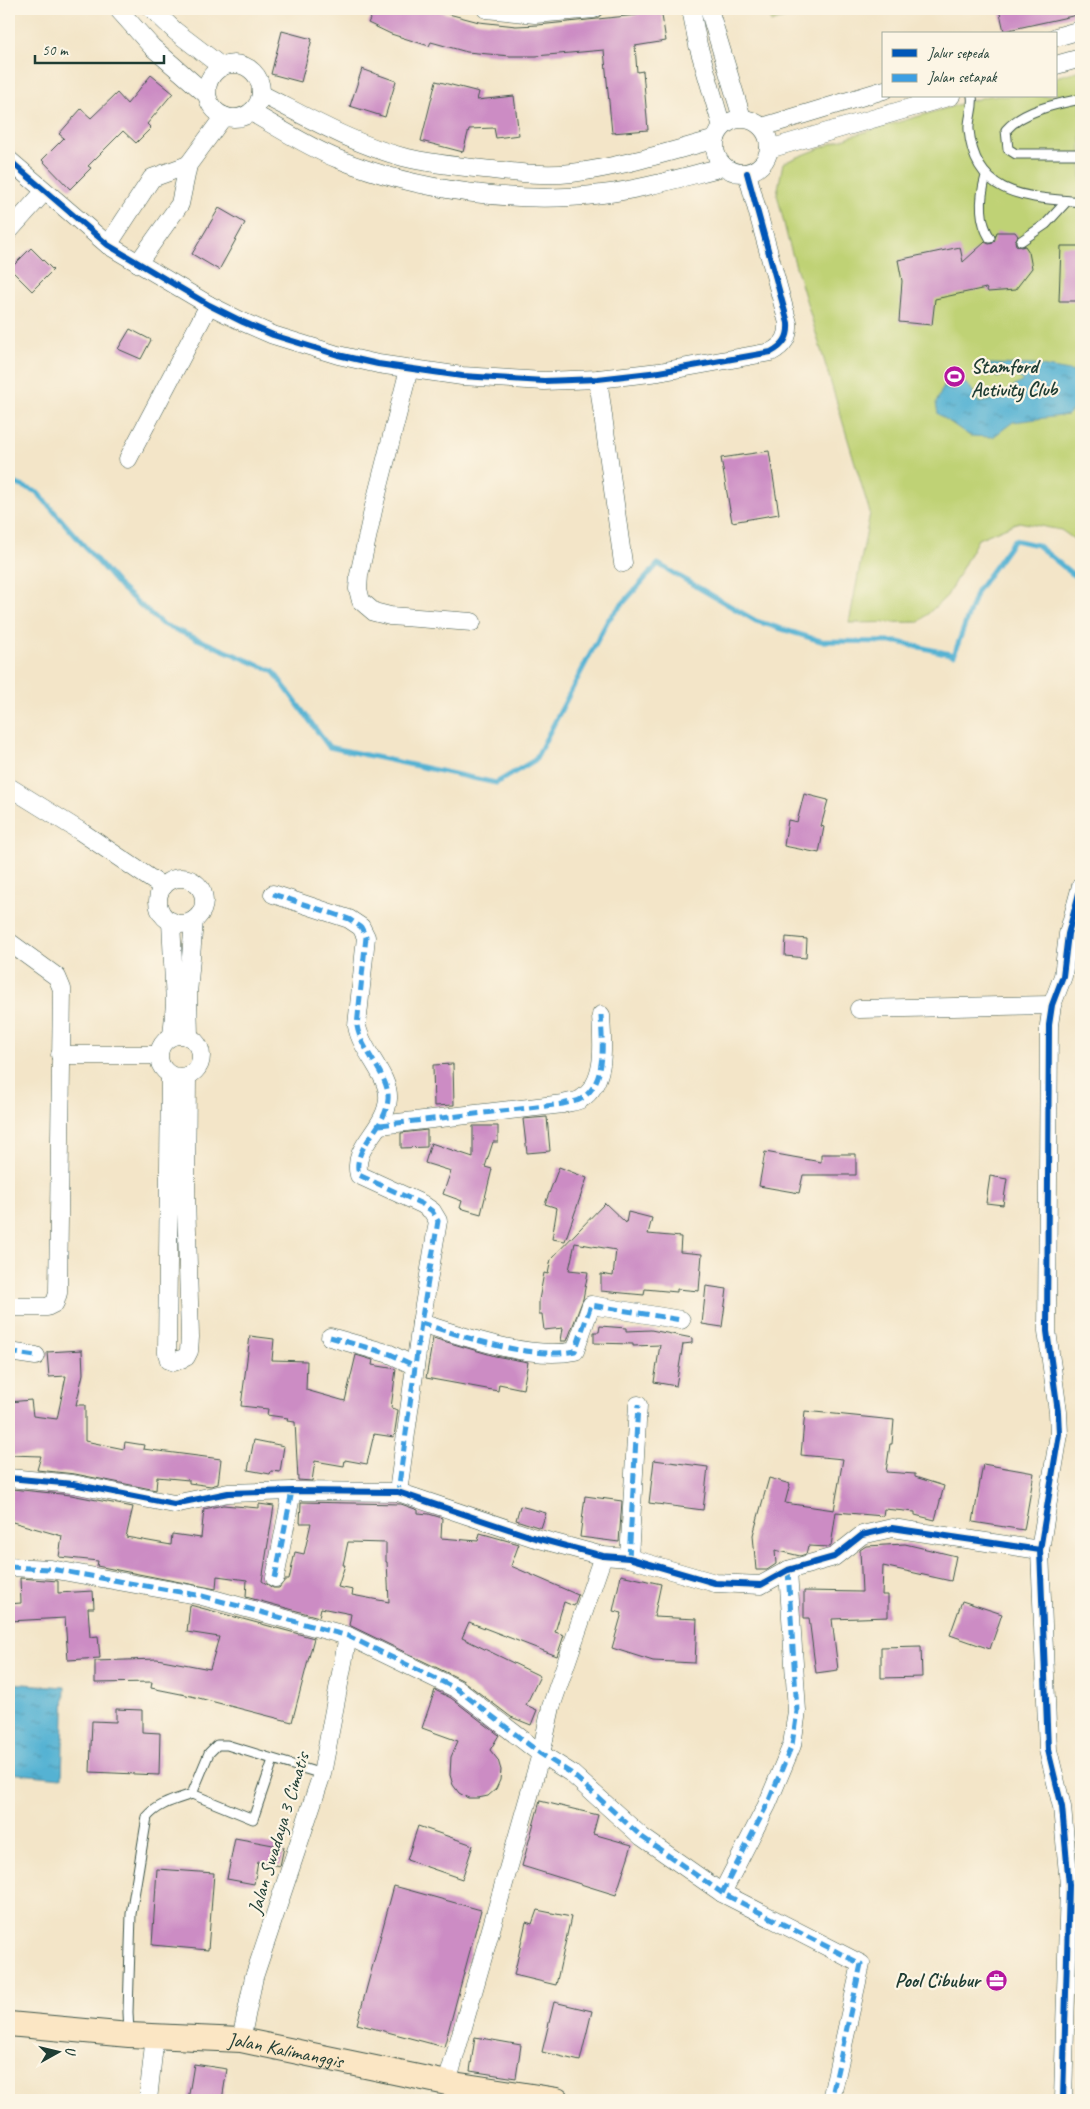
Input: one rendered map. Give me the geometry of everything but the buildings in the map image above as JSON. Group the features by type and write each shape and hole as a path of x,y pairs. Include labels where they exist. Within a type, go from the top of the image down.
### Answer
{"main road":[{"name":"Jalan Kalimanggis","path":"9,2024 129,2035 242,2040 447,2083 557,2100"}],"street":[{"path":"118,9 152,47 207,95 213,108 224,116 238,118 251,112 258,104 261,94 258,80 250,69 236,64 222,66 213,74 208,84 207,95"},
{"path":"152,9 175,31 222,66"},
{"path":"486,9 535,14 594,9"},
{"path":"691,9 719,133 716,154 723,167"},
{"path":"709,9 742,118"},
{"path":"1058,36 1081,30"},
{"path":"1058,64 1081,58"},
{"path":"762,127 882,91"},
{"path":"251,112 337,158 400,179 464,192 534,197 601,194 651,185 723,167 739,173 747,173 762,165 769,149 768,137 762,127 753,121 742,118 719,133 643,160 598,169 570,174 532,174 469,168 403,157 341,134 261,94"},
{"path":"769,149 944,98"},
{"path":"138,263 180,204 188,165 224,116"},
{"path":"9,160 108,245 209,305 243,322 300,344 346,357 409,369 462,376 544,381 598,379 668,370 763,354 780,347 785,341 789,330 788,323 747,173"},
{"path":"108,245 152,178 188,165"},
{"path":"9,231 44,192"},
{"path":"128,459 209,305"},
{"path":"409,369 374,506 359,575 358,589 361,601 374,612 472,622"},
{"path":"598,379 623,563"},
{"path":"9,787 80,831 163,887"},
{"path":"180,1036 188,994 194,920 203,907 202,892 198,885 192,880 176,878 163,887 158,902 165,916 171,921 179,924 194,920"},
{"path":"1063,2100 1068,1885 1062,1807 1048,1750 1040,1550 1059,1434 1058,1412 1047,1331 1048,1025 1052,1005 1063,976 1068,934 1081,886"},
{"path":"273,894 349,920 361,927 366,937 357,1026 359,1037 388,1088 388,1101 380,1125 358,1154 357,1166 359,1175 422,1204 432,1211 438,1221 421,1323 398,1492"},
{"path":"171,921 175,1004 180,1036"},
{"path":"9,942 57,977 62,989 58,1292 54,1303 47,1307 9,1306"},
{"path":"859,1009 1052,1005"},
{"path":"380,1125 562,1104 581,1099 596,1083 602,1062 601,1015"},
{"path":"180,1036 195,1042 200,1049 201,1057 199,1066 194,1072 179,1076 164,1071 158,1055 160,1047 165,1040 180,1036"},
{"path":"60,1055 158,1055"},
{"path":"179,1076 186,1196 190,1336 189,1351 186,1357 174,1362 169,1360 167,1353 179,1076"},
{"path":"421,1323 492,1345 560,1354 576,1351 591,1305 681,1320"},
{"path":"330,1336 390,1354 415,1366"},
{"path":"9,1352 36,1356"},
{"path":"629,1558 638,1405"},
{"path":"9,1478 73,1484 174,1504 228,1493 292,1491 398,1492 532,1537 603,1556 629,1558 715,1582 761,1585 788,1570 834,1557 862,1535 892,1528 1040,1550"},
{"path":"275,1578 292,1491"},
{"path":"447,2083 541,1754 551,1706 603,1556"},
{"path":"9,1567 51,1569 202,1596 348,1636 457,1689 541,1754 571,1773 642,1837 722,1894 861,1964 831,2100"},
{"path":"722,1894 767,1805 792,1745 797,1711 788,1570"},
{"name":"Jalan Swadaya 3 Cimatis","path":"242,2040 254,1977 322,1774 348,1636"},
{"path":"148,2100 155,2035"}],"lane":[{"path":"972,98 969,128 971,142 974,158 986,176 1002,188 1022,195 1081,202"},
{"path":"1081,99 1045,108 1012,123 1006,130 1008,149 1016,154 1081,154"},
{"path":"986,176 982,190 982,213 985,230 990,238"},
{"path":"1021,241 1046,224 1067,200"},
{"path":"192,1794 209,1752 217,1745 227,1745 322,1774"},
{"path":"129,2035 131,1914 147,1817 155,1809 167,1802 192,1794 253,1820 273,1760"}],"green space":[{"path":"769,9 812,9 771,22"},
{"name":"Stamford Activity Club","path":"1081,70 1081,544 1061,530 1019,522 978,539 947,596 919,622 849,623 870,513 788,240 777,194 783,163 851,136 981,98 1058,98 1058,76"}],"water":[{"path":"989,364 1035,365 1075,372 1081,400 1068,415 1013,422 993,437 970,436 938,414 936,403 946,381 959,381 967,385 979,403 989,401 1023,381 1012,371 997,378"},
{"path":"9,1683 65,1687 62,1778 9,1773"}],"waterway":[{"path":"9,481 37,492 121,588 162,624 273,671 329,747 496,783 535,760 608,620 658,564 756,621 821,641 898,642 954,655 977,591 1014,540 1037,545 1081,581"}],"marked path":[{"path":"273,894 349,919 361,927 366,937 357,1026 364,1045 385,1081 388,1099 382,1120 360,1155 359,1175 422,1204 432,1211 438,1221 421,1323 398,1492"},
{"path":"380,1125 563,1104 579,1100 590,1092 599,1072 602,1060 601,1015"},
{"path":"421,1323 498,1346 518,1350 557,1353 575,1351 591,1305 681,1320"},
{"path":"330,1337 390,1354 415,1366"},
{"path":"9,1352 36,1356"},
{"path":"629,1558 638,1405"},
{"path":"275,1578 292,1491"},
{"path":"9,1567 51,1569 202,1596 348,1636 457,1689 541,1754 571,1773 642,1837 722,1893"},
{"path":"788,1570 797,1711 792,1745 767,1805 722,1893 861,1964 831,2100"}],"cycle path":[{"path":"9,160 108,245 209,305 273,335 338,355 378,364 462,376 544,381 598,379 659,372 771,352 782,343 788,332 788,323 747,173"},
{"path":"1063,2100 1069,1885 1062,1807 1048,1750 1040,1550 1059,1434 1058,1412 1047,1331 1049,1025 1052,1005 1063,976 1068,934 1081,886"},
{"path":"9,1478 73,1484 174,1504 228,1493 292,1491 398,1492 532,1537 603,1556 629,1558 715,1583 761,1585 788,1570 834,1557 862,1535 892,1528 1040,1550"}],"place":[{"name":"Stamford Activity Club","path":"955,377"},
{"name":"Pool Cibubur","path":"996,1980"}]}
